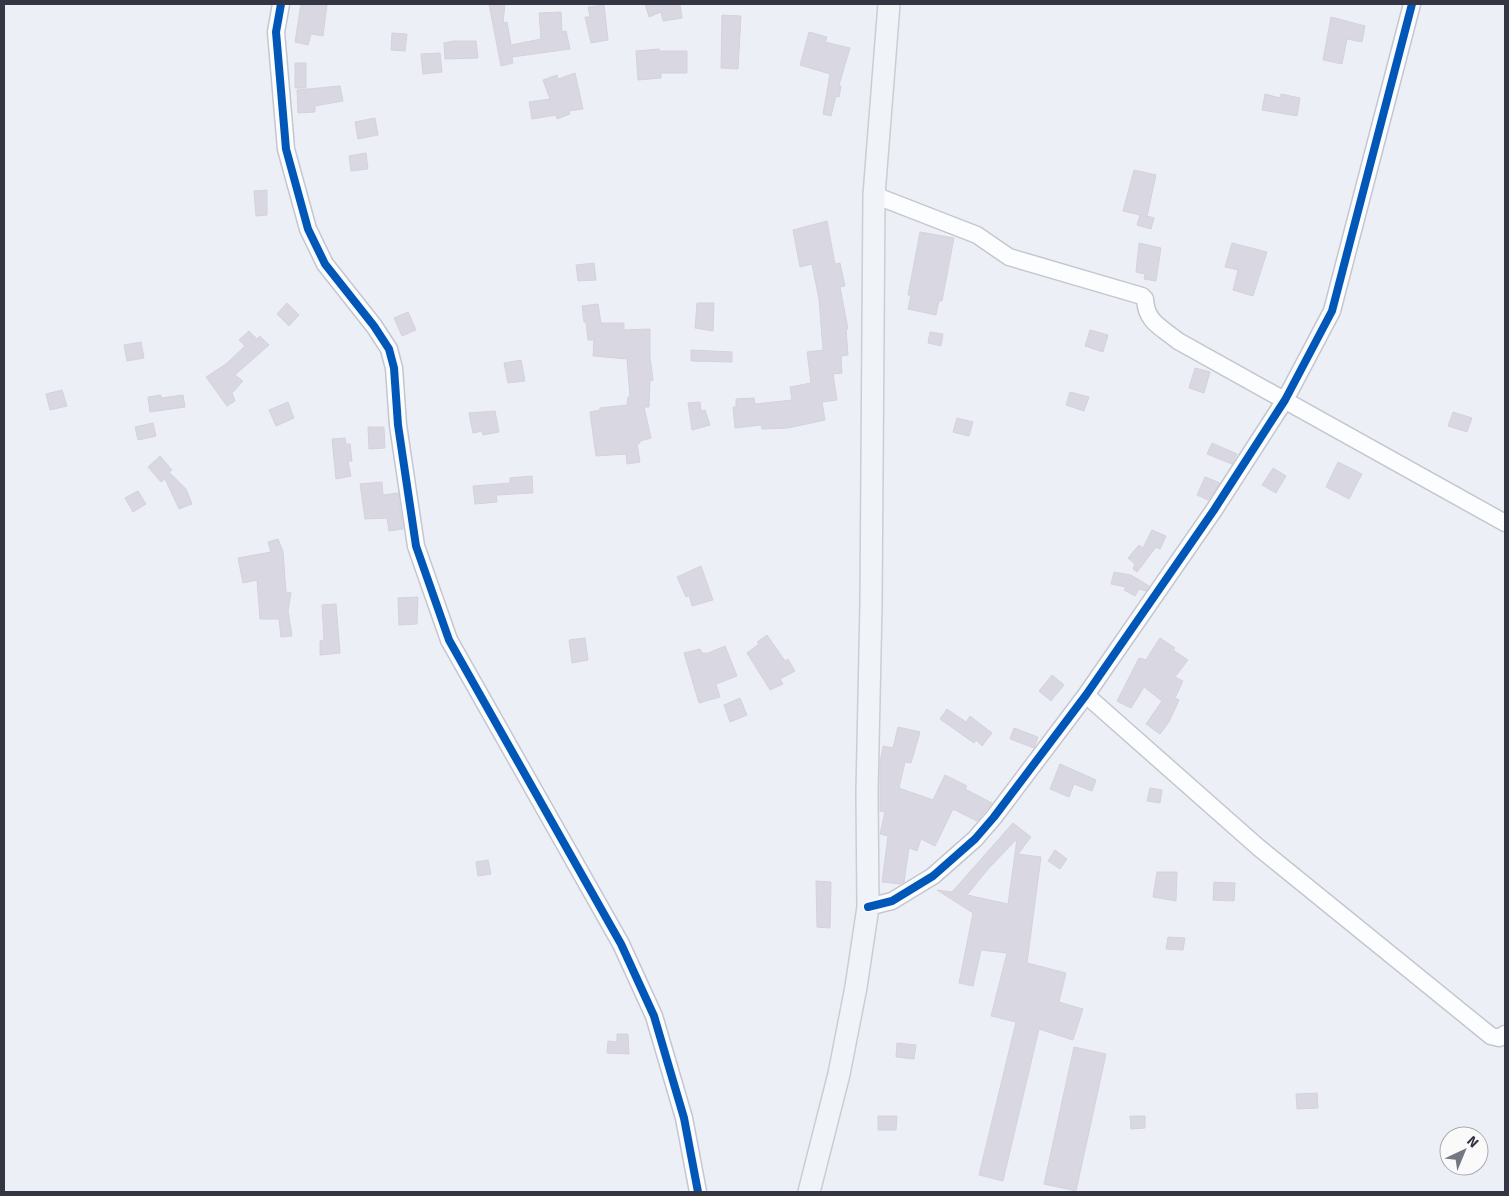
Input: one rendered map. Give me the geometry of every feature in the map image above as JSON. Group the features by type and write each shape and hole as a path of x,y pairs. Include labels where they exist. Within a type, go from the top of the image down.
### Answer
{"main road":[{"path":"809,1192 839,1074 856,987 868,907 867,793 871,604 874,195 888,4"}],"street":[{"path":"281,4 276,32 286,149 308,229 325,264 374,326 389,349 394,368 398,425 416,546 449,640 621,944 654,1016 684,1118 698,1192"},
{"path":"868,907 892,901 916,888 974,839 1010,797 1086,695 1214,510 1285,400 1332,311 1412,4"},
{"path":"874,195 977,235 1009,257 1142,296 1145,299 1145,310 1151,319 1178,341 1505,523"},
{"path":"1086,695 1258,847 1491,1036 1499,1038 1505,1034"}],"building":[{"path":"301,4 327,4 323,36 311,34 308,45 295,42"},
{"path":"489,4 505,4 503,23 507,22 511,45 541,39 539,13 561,12 562,32 566,31 570,49 512,57 513,63 501,66"},
{"path":"645,4 680,4 682,18 663,21 661,12 649,17"},
{"path":"604,5 608,40 591,43 585,17 590,17 588,7"},
{"path":"722,15 741,16 738,69 721,68"},
{"path":"1331,17 1365,26 1362,42 1347,39 1342,64 1323,60"},
{"path":"809,32 827,37 825,42 850,48 839,85 841,86 839,97 836,96 831,116 823,114 830,74 800,65"},
{"path":"392,33 407,34 405,51 391,50"},
{"path":"476,41 478,58 445,59 444,43"},
{"path":"659,49 659,51 687,51 687,73 661,73 661,78 638,80 636,51"},
{"path":"440,53 442,72 423,74 421,54"},
{"path":"295,63 306,63 306,88 295,88"},
{"path":"575,73 583,109 569,111 570,114 557,119 556,115 532,119 529,102 550,99 543,80 557,75 558,79"},
{"path":"340,86 343,101 315,106 315,112 298,113 297,90"},
{"path":"1265,94 1280,98 1281,94 1300,98 1297,116 1262,110"},
{"path":"375,118 378,135 358,139 355,122"},
{"path":"366,153 368,169 351,171 349,156"},
{"path":"1134,170 1156,175 1147,216 1154,218 1151,229 1137,225 1140,215 1123,211"},
{"path":"267,190 267,215 256,216 254,191"},
{"path":"827,221 835,264 840,263 845,286 840,287 848,329 846,329 848,355 841,356 842,373 833,374 837,400 822,402 825,420 788,428 762,429 761,425 735,428 733,407 736,407 736,399 754,398 755,404 792,400 790,387 811,383 807,352 823,350 819,299 812,264 800,267 793,230"},
{"path":"920,232 954,238 942,301 939,301 936,315 908,309 911,295 908,295"},
{"path":"1139,243 1161,248 1156,281 1144,279 1145,274 1136,272"},
{"path":"1232,243 1267,252 1253,296 1233,290 1238,270 1225,267"},
{"path":"594,263 596,280 578,281 576,265"},
{"path":"287,303 299,315 289,326 277,314"},
{"path":"697,303 714,303 713,331 695,328"},
{"path":"598,304 601,323 624,323 624,330 650,329 650,357 653,380 650,381 649,407 644,407 651,438 640,441 637,444 640,462 627,464 626,454 596,456 590,412 600,410 600,408 627,405 628,397 630,397 627,359 593,356 594,340 588,340 582,306"},
{"path":"408,312 416,330 402,336 394,318"},
{"path":"1090,330 1108,335 1103,352 1085,346"},
{"path":"249,331 257,339 260,336 269,345 235,375 243,381 232,393 235,401 227,406 206,377 226,364 245,346 239,340"},
{"path":"930,332 943,334 941,346 928,343"},
{"path":"141,342 144,358 127,361 124,345"},
{"path":"691,350 732,352 732,362 691,361"},
{"path":"521,360 525,381 508,383 504,363"},
{"path":"1195,368 1210,372 1204,393 1189,388"},
{"path":"62,390 67,406 50,410 46,394"},
{"path":"1070,392 1089,397 1084,411 1066,405"},
{"path":"161,395 161,398 183,395 185,407 150,412 148,397"},
{"path":"288,402 294,418 276,426 269,410"},
{"path":"700,402 701,411 705,410 710,425 692,430 688,403"},
{"path":"495,411 499,432 483,435 482,431 473,433 469,413"},
{"path":"1453,412 1472,418 1467,432 1448,426"},
{"path":"957,418 973,422 969,436 953,432"},
{"path":"153,423 156,436 138,440 135,427"},
{"path":"368,427 384,427 385,448 369,449"},
{"path":"345,438 346,444 350,444 352,461 348,461 351,476 336,479 332,439"},
{"path":"1212,443 1237,454 1232,464 1207,454"},
{"path":"160,456 172,470 169,472 186,489 192,504 179,509 165,479 161,482 148,467"},
{"path":"1338,462 1362,474 1349,499 1326,487"},
{"path":"1273,468 1286,476 1276,493 1262,485"},
{"path":"532,476 533,493 496,495 497,502 475,504 473,486 510,483 510,478"},
{"path":"1205,477 1220,483 1208,500 1197,495"},
{"path":"382,482 383,495 398,493 403,529 389,531 387,518 365,519 360,484"},
{"path":"138,491 146,504 133,512 125,498"},
{"path":"1152,530 1166,536 1160,549 1156,547 1137,572 1133,569 1135,564 1128,558 1139,545 1143,548"},
{"path":"278,539 283,551 286,592 291,593 288,611 292,636 281,637 279,619 260,619 257,580 243,583 238,558 271,552 268,542"},
{"path":"701,566 713,600 692,606 689,595 686,597 677,577"},
{"path":"1114,572 1131,575 1149,586 1146,591 1139,589 1135,596 1124,590 1126,587 1111,584"},
{"path":"418,597 417,624 399,625 398,598"},
{"path":"336,604 340,653 320,655 320,641 324,640 322,605"},
{"path":"767,635 785,661 788,659 795,671 780,679 783,684 770,690 747,653"},
{"path":"585,638 588,660 572,663 569,640"},
{"path":"1160,638 1188,660 1175,677 1183,681 1175,698 1179,700 1169,722 1160,734 1146,724 1162,701 1144,687 1131,708 1117,701 1139,658 1146,660"},
{"path":"725,646 737,676 716,684 720,697 699,703 684,653 700,649 702,653 708,653"},
{"path":"1052,675 1064,685 1051,701 1039,691"},
{"path":"740,698 747,715 730,722 724,705"},
{"path":"947,709 966,722 970,716 992,733 982,746 976,740 974,743 940,719"},
{"path":"898,727 920,732 911,763 905,762 899,788 933,800 945,775 967,786 965,789 992,803 977,821 953,809 935,846 921,839 917,851 909,848 904,882 900,884 882,882 888,836 880,834 885,812 880,811 880,763 883,746 893,748"},
{"path":"1014,728 1038,737 1034,748 1010,739"},
{"path":"1060,764 1096,780 1092,791 1074,784 1069,797 1050,789"},
{"path":"1150,788 1162,790 1160,803 1147,801"},
{"path":"1013,823 1031,837 1018,854 1041,857 1027,963 1066,973 1059,1002 1083,1009 1073,1040 1039,1029 1003,1181 979,1175 1016,1022 991,1016 1007,953 981,950 973,986 959,983 973,913 937,890 952,892","holes":["1017,839 1008,904 967,895 988,869"]},
{"path":"1055,850 1067,859 1060,869 1048,861"},
{"path":"488,860 491,874 478,876 476,862"},
{"path":"1157,872 1177,872 1176,901 1153,897"},
{"path":"816,881 831,882 830,928 817,927"},
{"path":"1214,882 1235,883 1234,901 1213,900"},
{"path":"1168,937 1185,938 1183,950 1166,949"},
{"path":"617,1034 628,1034 629,1054 607,1053 608,1041 617,1042"},
{"path":"897,1043 916,1045 914,1059 896,1057"},
{"path":"1074,1047 1106,1054 1076,1191 1044,1184"},
{"path":"1317,1093 1318,1108 1297,1109 1296,1094"},
{"path":"878,1116 897,1116 896,1130 878,1130"},
{"path":"1130,1116 1145,1116 1145,1128 1131,1129"}],"cycle path":[{"path":"281,4 276,32 286,149 308,229 325,264 374,326 389,349 394,368 398,425 416,546 449,640 621,944 654,1016 684,1118 698,1192"},
{"path":"868,907 892,901 933,876 975,839 994,817 1086,695 1214,510 1285,400 1332,311 1412,4"}]}
